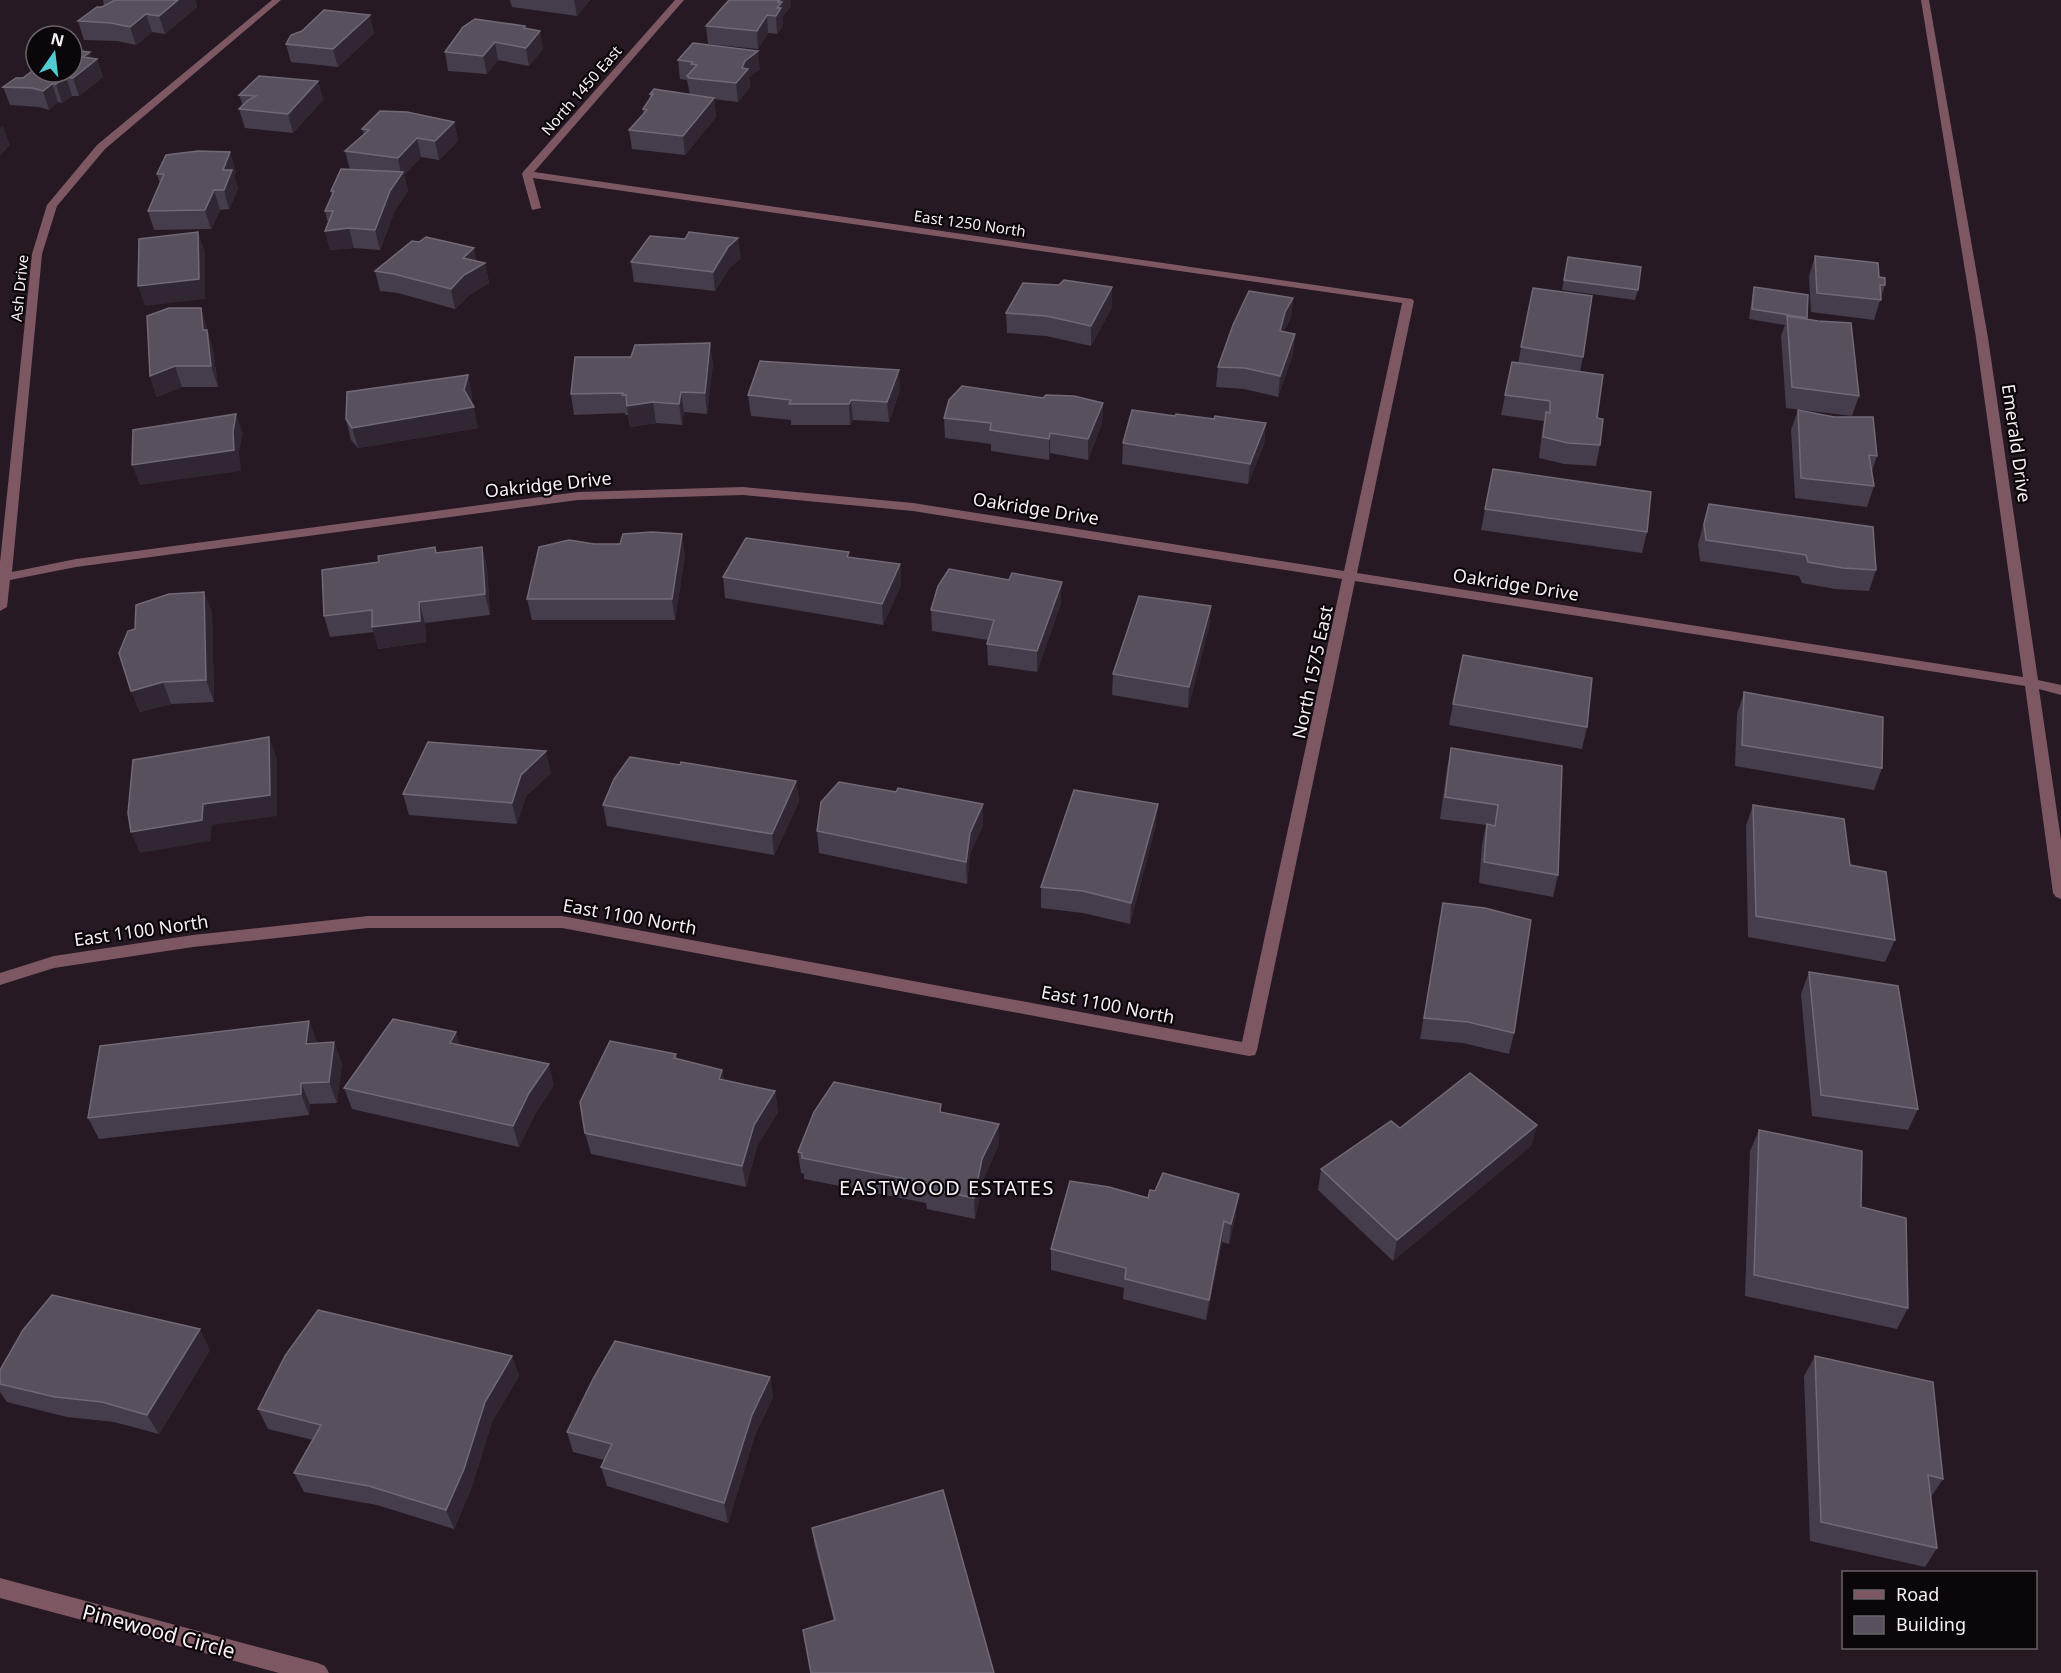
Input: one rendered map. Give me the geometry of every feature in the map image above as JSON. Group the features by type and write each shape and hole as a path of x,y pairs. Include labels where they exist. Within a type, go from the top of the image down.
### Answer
{"street":[{"name":"Ash Drive","path":"0,607 36,254 52,205 101,147 277,0"},
{"name":"North 1450 East","path":"527,174 680,0"},
{"name":"Emerald Drive","path":"1925,0 1982,338 2061,893"},
{"path":"527,174 536,207"},
{"name":"East 1250 North","path":"527,174 1408,302"},
{"name":"North 1575 East","path":"1249,1050 1408,302"},
{"name":"Oakridge Drive","path":"3,577 76,563 578,496 743,492 913,507 2032,683 2061,690"},
{"name":"East 1100 North","path":"0,979 54,963 193,941 368,921 562,922 1249,1050"},
{"name":"Pinewood Circle","path":"0,1588 318,1673"}],"building":[{"path":"115,0 178,0 159,16 146,14 130,27 78,21 97,7 102,7"},
{"path":"729,0 780,0 778,2 782,2 777,8 781,8 776,16 767,15 757,31 706,26"},
{"path":"324,10 370,15 333,49 286,44 291,35 302,31"},
{"path":"475,19 525,26 524,28 540,31 526,48 495,42 483,56 445,52 463,27"},
{"path":"693,43 758,51 745,61 742,68 748,69 736,83 689,78 687,76 697,65 691,64 693,62 678,60"},
{"path":"84,57 97,59 84,69"},
{"path":"259,76 318,81 288,114 239,109 256,96 239,95"},
{"path":"16,78 23,78 24,84 52,84 43,91 32,88 3,87"},
{"path":"654,89 714,98 683,136 629,130 647,110 643,109"},
{"path":"380,111 407,112 454,122 435,141 417,138 398,158 345,151 369,130 362,129"},
{"path":"198,151 230,152 223,170 232,170 224,190 214,190 205,210 148,211 164,174 157,174 166,155"},
{"path":"341,169 403,172 390,191 375,230 349,228 325,231 333,211 325,211"},
{"path":"198,232 199,279 138,286 139,239"},
{"path":"689,232 738,238 728,247 713,272 631,262 650,236 685,239"},
{"path":"426,237 474,248 463,258 485,263 464,275 451,289 375,271 412,241 419,242"},
{"path":"1815,256 1878,263 1879,277 1885,278 1885,285 1880,285 1881,300 1817,293"},
{"path":"1568,257 1641,267 1638,290 1564,280"},
{"path":"1064,280 1112,287 1091,326 1046,316 1006,313 1023,283 1059,285"},
{"path":"1754,287 1808,295 1807,318 1752,309"},
{"path":"1533,288 1592,296 1583,357 1521,347"},
{"path":"1249,291 1293,298 1285,312 1280,331 1295,334 1280,376 1245,368 1218,367 1233,325"},
{"path":"169,308 201,308 203,330 207,330 211,366 175,366 150,376 147,316"},
{"path":"1787,316 1851,323 1859,396 1792,387"},
{"path":"710,343 705,393 681,392 679,404 653,402 627,406 626,395 622,395 623,393 571,394 575,357 631,357 635,345"},
{"path":"760,361 899,370 887,402 851,400 849,404 789,404 791,400 748,395"},
{"path":"1512,362 1603,375 1597,418 1603,419 1600,445 1568,443 1543,437 1546,412 1550,413 1550,401 1505,395"},
{"path":"468,375 464,390 474,407 352,428 346,419 347,392"},
{"path":"962,386 1043,398 1046,395 1074,396 1103,403 1088,439 1050,433 1049,439 990,430 991,423 944,418 949,400"},
{"path":"1132,410 1214,419 1215,416 1266,423 1250,464 1123,443"},
{"path":"1798,410 1834,417 1873,417 1877,456 1869,455 1874,486 1801,478"},
{"path":"236,414 233,432 234,450 132,465 133,430"},
{"path":"1493,469 1651,492 1647,532 1485,509"},
{"path":"1709,504 1873,527 1876,570 1843,568 1808,562 1806,555 1706,540 1704,524"},
{"path":"652,532 682,534 672,599 527,599 539,547 569,540 594,544 620,544 623,534"},
{"path":"746,538 849,552 847,557 900,564 882,604 723,577"},
{"path":"435,547 436,553 482,547 485,594 419,602 420,621 372,627 372,610 324,616 322,570 379,562 378,556"},
{"path":"949,569 1009,580 1012,573 1062,582 1037,651 987,644 994,620 931,610 938,586"},
{"path":"204,592 206,680 163,682 131,691 119,653 128,631 135,629 136,605 169,594"},
{"path":"1139,596 1211,606 1189,687 1113,674"},
{"path":"1463,655 1592,678 1587,727 1453,704"},
{"path":"1744,692 1883,717 1882,768 1742,745"},
{"path":"269,737 270,795 203,804 202,820 131,832 128,813 133,760"},
{"path":"428,742 546,751 521,775 512,803 403,794"},
{"path":"1451,748 1562,766 1558,875 1484,862 1487,824 1495,826 1498,805 1445,797"},
{"path":"630,757 680,765 681,762 796,781 772,834 603,805 614,779"},
{"path":"839,782 896,792 898,788 983,804 970,833 966,862 817,831 821,802"},
{"path":"1074,790 1158,804 1131,903 1083,891 1041,887"},
{"path":"1753,805 1844,819 1850,865 1886,872 1895,940 1756,916"},
{"path":"1443,903 1485,908 1531,920 1514,1033 1468,1022 1424,1018"},
{"path":"1809,972 1898,986 1918,1109 1821,1095"},
{"path":"393,1019 456,1032 450,1043 549,1064 529,1093 513,1126 344,1088"},
{"path":"309,1021 306,1044 334,1042 329,1082 301,1083 301,1094 88,1118 100,1046"},
{"path":"610,1041 676,1054 674,1058 722,1070 719,1079 775,1091 754,1125 742,1166 585,1133 580,1102"},
{"path":"1470,1073 1537,1125 1397,1240 1321,1169 1391,1121 1400,1128"},
{"path":"834,1082 941,1104 940,1112 999,1124 982,1159 974,1198 925,1188 926,1183 802,1158 802,1153 798,1152 814,1112"},
{"path":"1759,1130 1862,1151 1861,1207 1906,1218 1908,1308 1754,1275"},
{"path":"1163,1173 1239,1194 1231,1224 1224,1221 1209,1300 1125,1279 1126,1268 1051,1249 1070,1181 1109,1187 1148,1198 1150,1190 1155,1191"},
{"path":"52,1295 200,1329 147,1415 102,1402 55,1397 0,1384 0,1370 23,1330"},
{"path":"318,1310 512,1356 485,1402 464,1469 446,1510 369,1486 294,1473 321,1425 258,1409 285,1356"},
{"path":"615,1341 770,1377 752,1415 724,1503 601,1467 612,1444 567,1432"},
{"path":"1815,1356 1933,1382 1943,1479 1928,1475 1937,1548 1821,1522"},
{"path":"943,1490 994,1673 811,1673 803,1630 835,1620 812,1528"}],"district":[{"name":"EASTWOOD ESTATES","path":"947,1187"}]}
